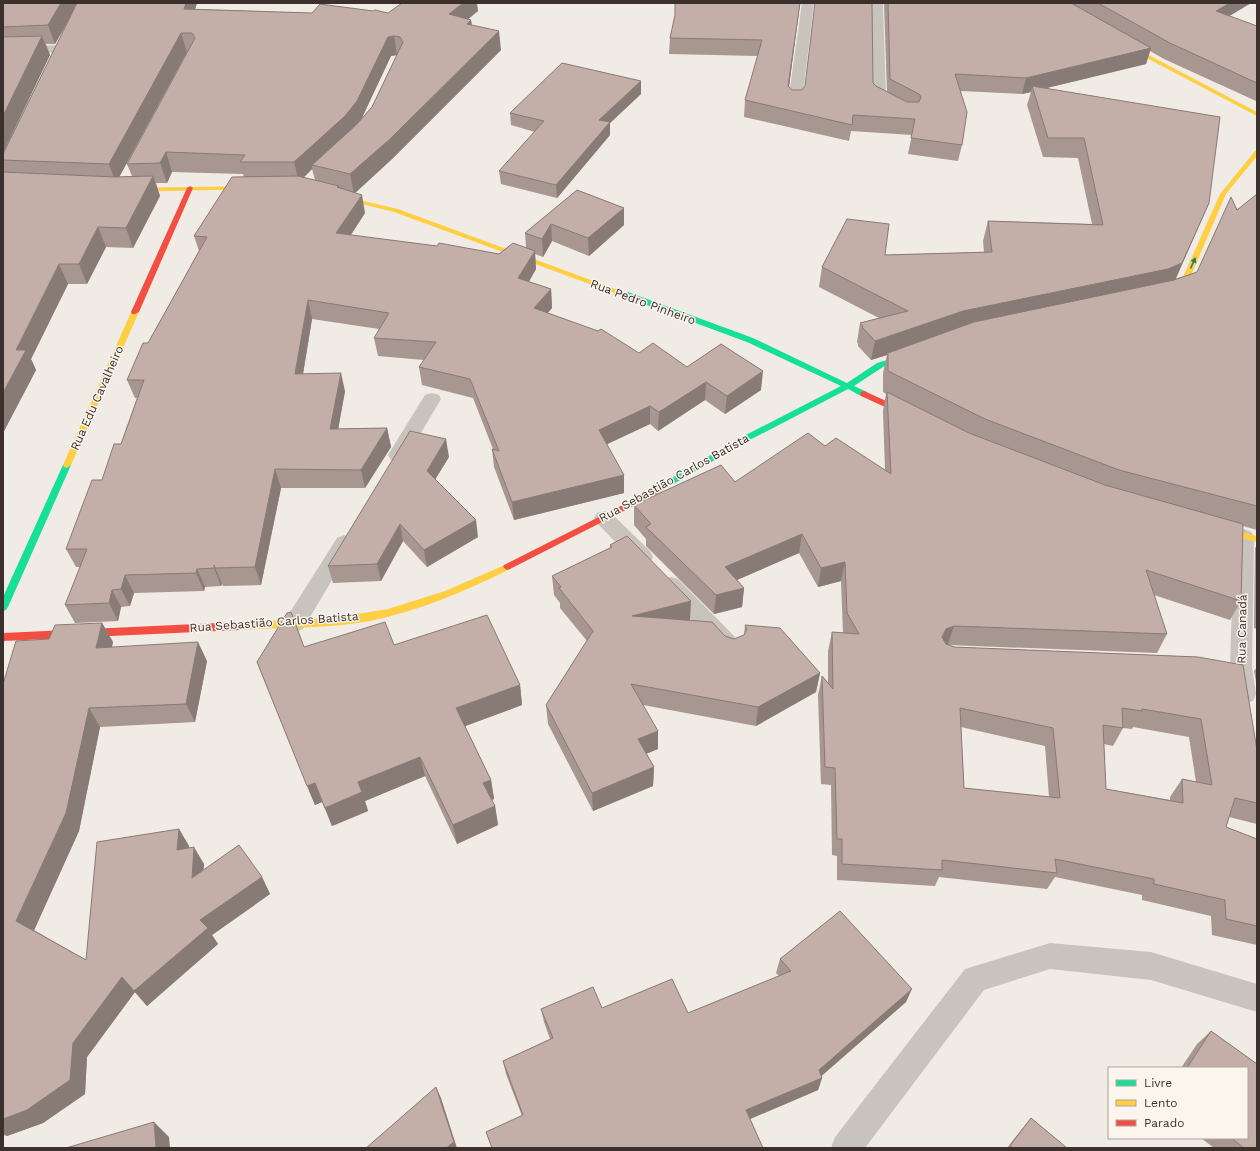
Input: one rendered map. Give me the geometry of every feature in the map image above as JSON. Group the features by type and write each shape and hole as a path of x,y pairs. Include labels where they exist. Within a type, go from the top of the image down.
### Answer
{"street":[{"path":"1115,38 1163,66 1257,114"},
{"path":"1158,295 1182,287 1223,194 1257,152"},
{"name":"Rua Edu Cavalheiro","path":"3,607 190,188"},
{"path":"118,190 262,188"},
{"name":"Rua Pedro Pinheiro","path":"322,193 396,210 750,340 850,385 921,421"},
{"name":"Rua Sebastião Carlos Batista","path":"3,637 295,623 340,620 387,613 469,586 664,487 741,441 850,385 880,365 922,351"},
{"path":"1207,527 1250,538"},
{"path":"846,1148 975,979 1050,956 1151,966 1257,998"}],"lane":[{"path":"795,102 808,3"},
{"path":"877,3 879,98 904,111"},
{"path":"54,64 67,37"},
{"path":"3,51 61,49"},
{"path":"118,190 129,177"},
{"path":"386,474 432,399"},
{"path":"604,518 732,648"},
{"path":"295,623 353,528"},
{"name":"Rua Canadá","path":"1248,714 1241,667 1250,538"},
{"path":"1218,666 1241,667"}],"building":[{"path":"3,3 61,3 48,25 3,27"},
{"path":"77,3 186,3 184,9 312,13 320,4 373,11 375,10 388,13 402,3 463,3 449,14 471,20 467,24 499,31 389,140 350,174 312,165 357,124 372,107 403,42 400,37 388,37 357,101 345,116 294,162 240,162 245,155 166,152 160,163 127,164 195,38 192,33 181,33 109,164 3,160 3,154"},
{"path":"675,3 800,3 788,86 792,90 802,90 805,86 815,3 872,3 873,83 907,102 919,102 921,97 919,94 890,79 888,3 1071,3 1151,48 1026,78 955,74 967,112 962,145 911,138 915,119 853,115 852,125 745,100 762,40 670,38 675,15"},
{"path":"1098,3 1230,3 1216,11 1257,26 1257,83 1170,43"},
{"path":"42,36 3,116 3,37"},
{"path":"562,63 641,81 599,120 610,122 556,185 499,171 544,121 510,113"},
{"path":"1032,86 1220,117 1209,203 1182,263 1168,269 963,311 875,341 860,323 908,311 822,267 847,219 889,224 885,255 992,252 988,221 1103,225 1084,138 1048,138"},
{"path":"3,172 115,177 153,176 126,228 98,227 79,264 59,264 16,350 26,350 3,393"},
{"path":"298,176 339,186 337,187 362,195 336,233 437,246 439,243 499,254 513,243 535,251 518,278 551,289 534,308 598,331 601,329 639,353 653,343 687,367 721,344 763,371 727,396 706,382 659,412 650,406 599,430 624,475 512,502 492,449 499,451 470,379 419,367 436,342 374,338 389,313 308,300 295,374 341,373 330,429 387,428 361,470 275,469 255,567 215,568 214,565 214,568 197,569 196,573 125,575 121,589 112,590 109,603 65,605 87,549 66,549 92,480 102,480 114,444 121,444 144,380 127,380 143,343 148,343 207,237 194,236 232,177"},
{"path":"577,190 624,208 588,238 551,224 542,239 525,233"},
{"path":"1257,194 1257,506 1119,470 985,419 888,371 888,353 974,322 1174,280 1197,272 1231,197 1237,210"},
{"path":"887,392 969,433 1105,485 1243,524 1241,601 1146,570 1167,634 954,626 946,629 942,637 946,644 954,647 1198,657 1243,665 1257,750 1257,803 1235,798 1226,827 1257,839 1257,926 1226,919 1225,900 1154,884 1154,879 1055,859 1057,873 942,860 942,870 842,864 842,839 837,839 835,768 825,767 822,676 833,689 832,632 859,634 847,613 845,562 821,568 802,534 725,567 744,588 716,595 646,527 651,524 634,505 721,465 735,482 808,433 825,446 836,438 891,474","holes":["960,708 1053,728 1060,798 964,788","1122,708 1142,711 1142,709 1201,719 1212,785 1182,779 1183,803 1106,789 1103,725 1123,728"]},
{"path":"410,431 446,439 427,471 476,520 424,550 400,524 377,564 328,566"},
{"path":"627,536 691,601 632,616 712,622 725,636 734,639 744,635 747,629 745,625 780,628 820,673 758,707 631,684 658,731 638,739 654,767 592,793 546,705 593,631 559,588 561,587 552,576 612,547 610,545"},
{"path":"291,612 304,647 385,622 394,645 487,615 520,685 456,708 491,780 483,783 495,806 453,825 420,757 358,782 362,792 325,808 315,783 307,786 257,662 287,613"},
{"path":"102,623 96,648 198,642 186,704 89,708 66,813 16,921 86,960 97,842 179,829 177,850 194,847 192,878 239,845 262,877 200,920 208,928 134,991 122,977 73,1043 70,1080 27,1110 3,1119 3,684 16,641 49,639 55,625"},
{"path":"840,911 912,989 819,1070 822,1078 746,1110 763,1148 492,1148 486,1132 523,1115 503,1061 553,1038 541,1009 593,987 602,1008 672,979 688,1013 791,971 780,959"},
{"path":"1211,1031 1257,1064 1257,1148 1244,1148 1232,1139 1248,1139 1248,1067 1188,1067"},
{"path":"436,1087 454,1142 446,1148 366,1148"},
{"path":"1031,1118 1067,1148 1013,1148 1010,1146"},
{"path":"154,1122 156,1148 66,1148"}],"traffic: fast":[{"path":"625,294 750,340 864,394"},
{"path":"658,490 741,441 850,385 880,365 913,354"},
{"path":"3,607 67,465"}],"traffic: slow":[{"path":"1122,43 1257,114"},
{"path":"1166,293 1182,287 1223,194 1257,152"},
{"path":"127,190 255,188"},
{"path":"334,196 396,210 625,294"},
{"path":"67,465 135,312"},
{"path":"1215,529 1257,539"},
{"path":"240,626 333,622 370,617 419,604 478,581 507,567"}],"traffic: jam":[{"path":"135,312 190,188"},
{"path":"864,394 910,415"},
{"path":"507,567 658,490"},
{"path":"3,637 240,626"}]}
